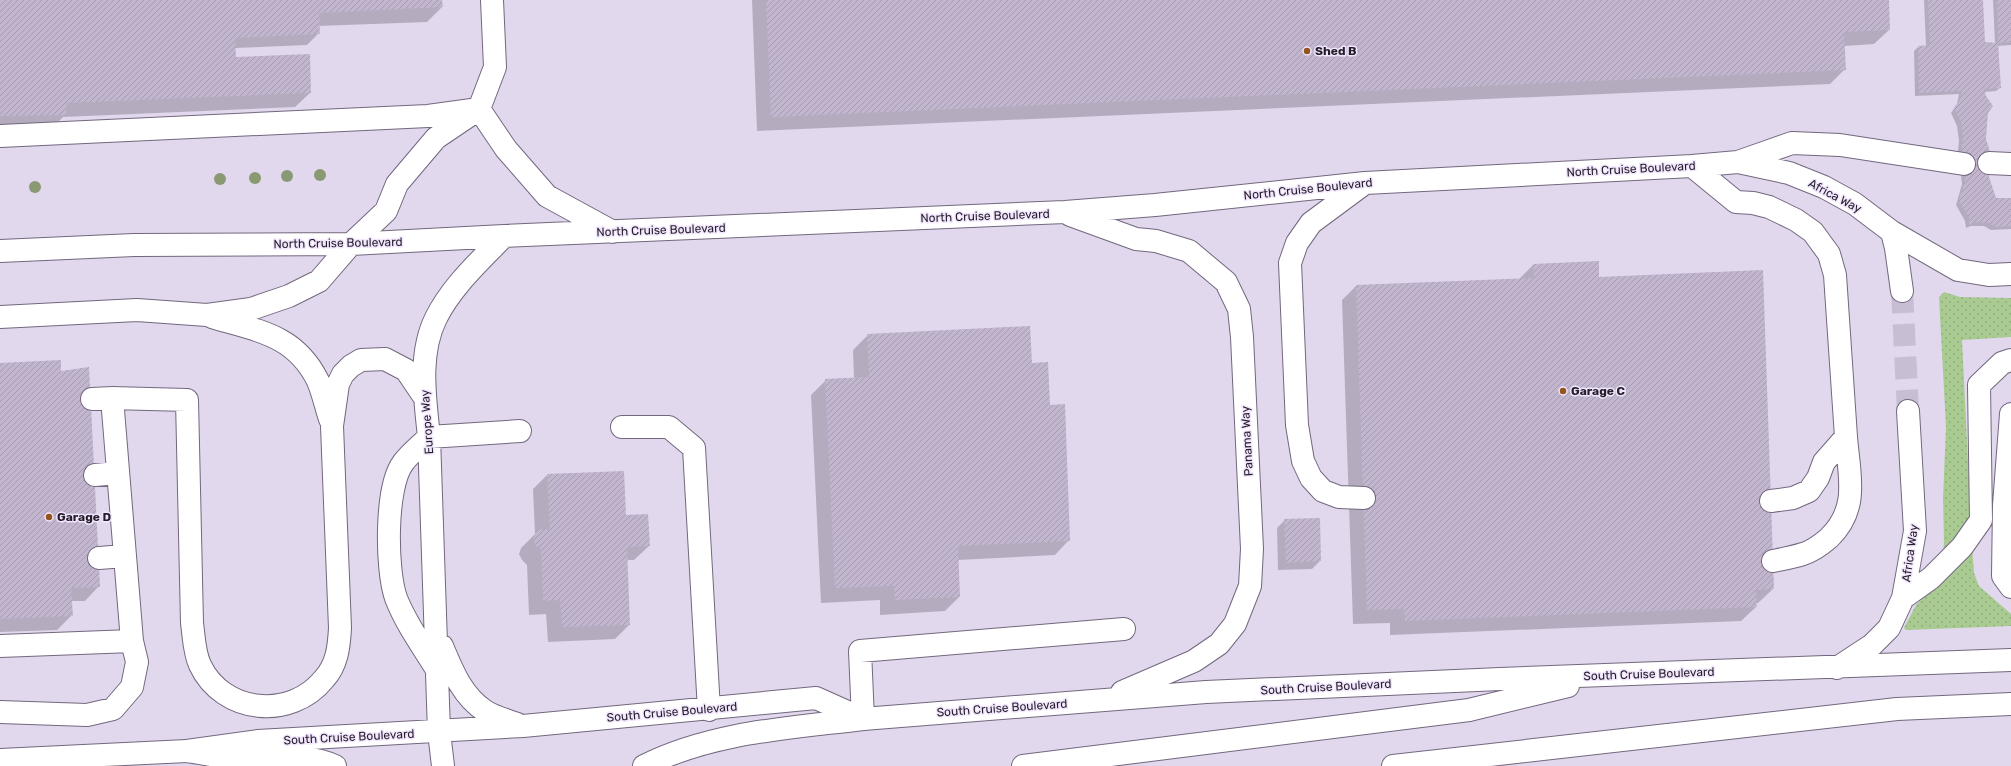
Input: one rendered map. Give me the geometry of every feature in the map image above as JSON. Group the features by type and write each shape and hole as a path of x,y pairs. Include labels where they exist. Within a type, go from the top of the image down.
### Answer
{"main road":[{"path":"0,317 137,310 207,315 251,309 289,296 318,281 351,244 386,211 397,184 436,138 480,109 495,67 492,0"},
{"path":"0,136 428,116 480,109"},
{"path":"480,109 506,149 547,196 614,232"},
{"name":"North Cruise Boulevard","path":"0,251 134,245 351,244 1065,212 1155,205 1365,183 1692,166 1738,162 1792,143 1840,145 1964,164"},
{"name":"Africa Way","path":"1738,162 1789,173 1824,187 1855,204 1892,232 1958,270 1989,275 2011,274"},
{"path":"1989,163 2011,164"},
{"path":"1692,166 1736,202 1753,203 1769,207 1796,220 1813,232 1829,254 1835,275 1850,494 1848,512 1839,528 1822,544 1804,554 1773,561"},
{"path":"1364,498 1339,497 1323,491 1311,478 1303,461 1297,425 1290,263 1297,243 1311,223 1365,183"},
{"name":"Panama Way","path":"1065,212 1136,239 1156,242 1189,251 1226,282 1239,309 1242,337 1252,549 1250,586 1235,624 1220,644 1194,661 1102,701"},
{"path":"1892,232 1896,248 1902,290"},
{"name":"Europe Way","path":"443,766 439,732 437,634 429,437 425,398 427,346 436,319 457,286 504,236"},
{"path":"207,315 280,338 295,350 308,364 319,382 332,426"},
{"path":"0,712 86,715 113,709 132,687 137,662 132,641 118,473 102,398 188,400 192,623 195,648 200,665 209,679 220,691 233,699 251,705 271,707 286,705 313,692 325,679 334,664 338,649 340,628 332,426 338,384 343,374 351,366 361,360 385,359 406,370 425,398"},
{"path":"1903,598 1931,578 1962,547 1982,520 1979,385 2002,363 2011,360"},
{"name":"Africa Way","path":"1837,668 1872,645 1889,628 1903,598 1915,531 1908,410"},
{"path":"2011,414 2008,505 2003,576 2011,587"},
{"path":"622,427 669,427 694,448 709,710"},
{"path":"438,671 407,621 396,597 392,581 389,515 393,486 402,464 429,437 520,431"},
{"path":"1771,501 1793,498 1809,491 1818,478 1824,462 1846,437"},
{"path":"96,475 118,473"},
{"path":"99,558 125,556"},
{"path":"644,766 675,753 725,738 765,731 863,719 860,651 1124,629"},
{"path":"437,634 455,678 474,702 485,711 523,726"},
{"path":"0,646 132,641"},
{"name":"South Cruise Boulevard","path":"0,760 178,751 258,741 439,732 523,726 709,710 816,698 863,719 1214,692 1492,679 1837,668 2011,660"},
{"path":"1023,766 1469,710 1612,676"},
{"path":"1393,766 1897,709 2011,704"},
{"path":"143,766 178,751 252,760 291,757 310,758 336,766"}],"shaded area":[{"path":"0,0 2011,0 2011,766 0,766"}],"green space":[{"path":"1944,292 1960,297 2011,298 2011,337 1962,340 1971,524 1943,553 1943,499 1946,427 1939,297"},
{"path":"1972,547 1974,573 1979,586 2011,614 2011,626 1906,630 1904,628 1916,605"}],"building":[{"path":"0,0 442,0 443,7 319,13 320,34 235,38 236,57 310,54 311,93 67,103 66,115 0,116"},
{"name":"Shed B","path":"766,0 1889,0 1890,30 1844,32 1846,70 771,117"},
{"path":"1928,0 1983,0 1985,42 1998,43 2001,88 1984,89 1986,96 1993,106 1988,113 1986,139 1990,152 1989,177 1996,198 2011,198 2011,226 1996,227 1988,223 1976,222 1969,225 1969,217 1959,201 1965,180 1964,164 1961,155 1963,137 1961,122 1954,108 1960,100 1962,91 1919,93 1918,46 1930,45"},
{"path":"1997,0 2011,0 2011,42 1998,43"},
{"name":"Garage C","path":"1599,261 1599,277 1763,270 1774,589 1756,590 1757,607 1405,621 1404,609 1367,610 1356,285 1534,278 1533,264"},
{"path":"1030,326 1032,363 1048,362 1050,405 1065,404 1070,541 958,546 960,597 895,600 894,586 835,588 825,379 869,377 867,334"},
{"name":"Garage D","path":"61,360 61,371 89,367 100,587 71,588 73,616 0,619 0,363"},
{"path":"624,471 626,515 648,514 650,546 627,547 630,625 562,627 560,600 543,601 541,550 536,546 533,539 537,530 545,529 550,531 547,474"},
{"path":"1320,518 1321,561 1286,563 1284,519"}],"tunnel":[{"path":"1902,291 1908,411"}],"place":[{"name":"Shed B","path":"1307,51"},
{"name":"Garage C","path":"1563,391"},
{"name":"Garage D","path":"49,517"}]}
